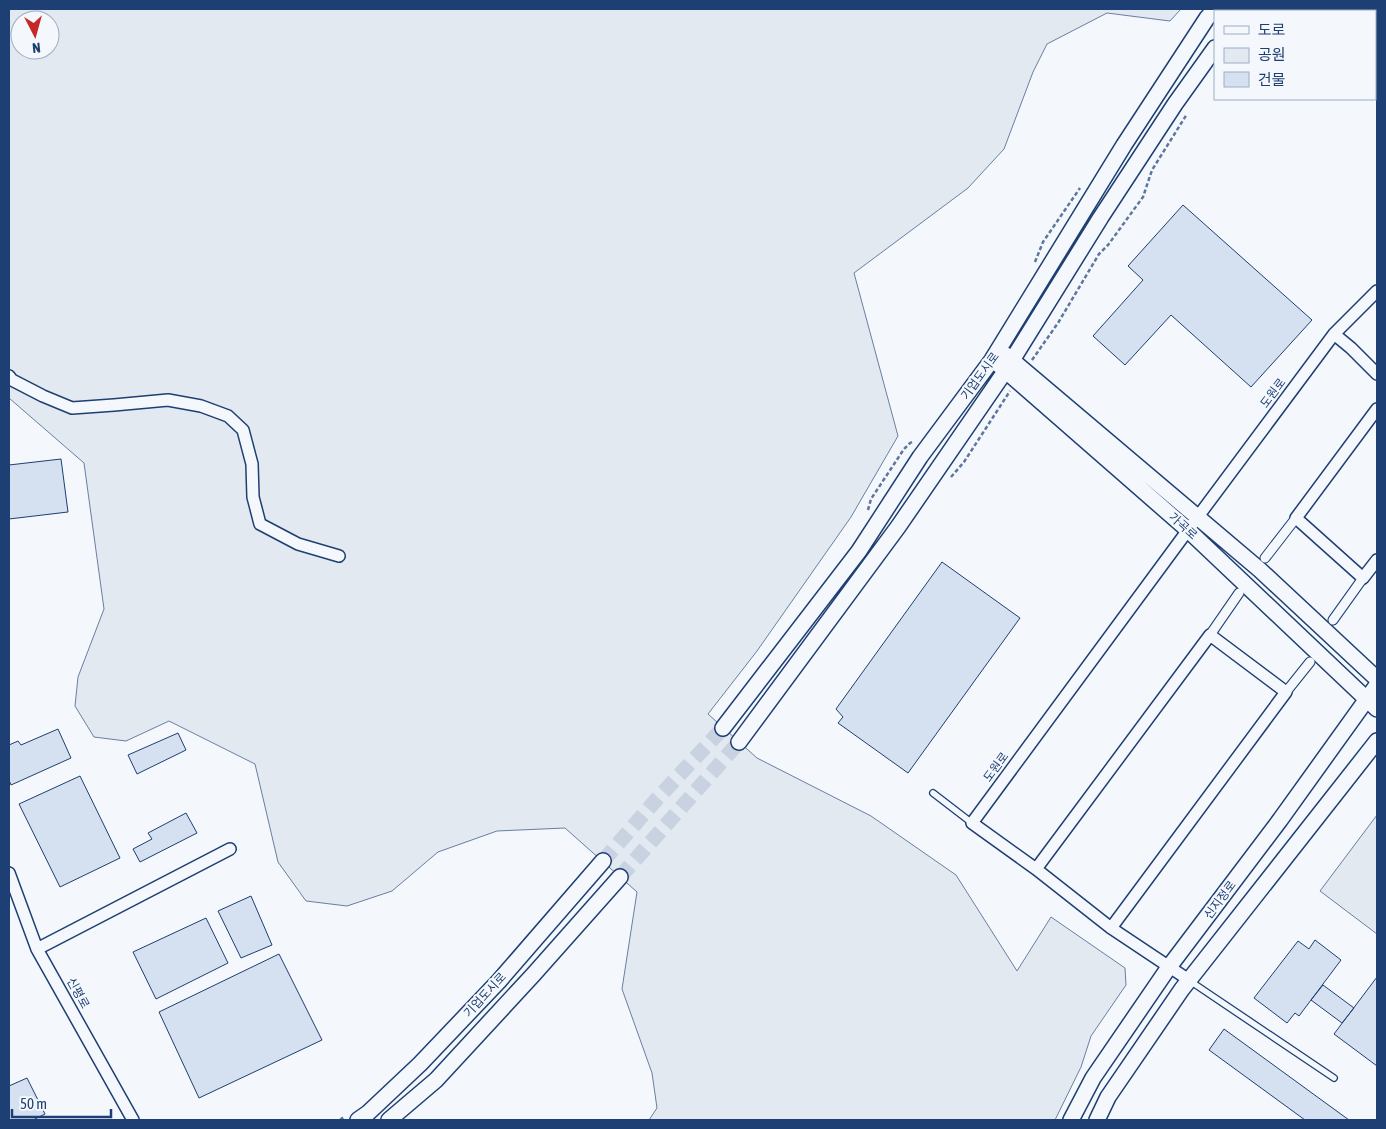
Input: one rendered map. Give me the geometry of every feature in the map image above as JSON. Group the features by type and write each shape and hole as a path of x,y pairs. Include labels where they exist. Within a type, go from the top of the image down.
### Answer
{"street":[{"name":"기업도시로","path":"723,728 859,551 920,457 995,355 1124,145 1214,10"},
{"name":"기업도시로","path":"739,742 898,527 1009,365 1101,217 1175,104 1214,49"},
{"name":"도원로","path":"972,823 1334,334 1377,291"},
{"path":"1334,334 1377,374"},
{"name":"가곡로","path":"995,355 1198,517 1260,570 1377,679"},
{"name":"가곡로","path":"1009,365 1188,530 1372,704"},
{"path":"9,376 12,380 43,396 72,408 168,400 201,406 228,416 243,430 252,464 253,497 260,524 298,544 339,556"},
{"path":"1265,558 1377,410"},
{"path":"1296,518 1363,578"},
{"path":"1332,620 1377,560"},
{"path":"1036,869 1240,593"},
{"path":"1210,635 1286,692"},
{"path":"1111,928 1310,662"},
{"name":"신지정로","path":"1071,1120 1093,1078 1169,967 1280,820 1372,704 1377,685"},
{"path":"1097,1120 1108,1097 1189,980 1377,740"},
{"path":"972,823 1036,869 1111,928 1189,980"},
{"path":"37,948 230,848"},
{"name":"기업도시로","path":"358,1120 368,1113 420,1064 499,982 603,862"},
{"name":"신평로","path":"9,873 37,948 133,1120"},
{"name":"기업도시로","path":"389,1120 436,1080 620,877"}],"lane":[{"path":"933,793 972,823"},
{"path":"1189,980 1334,1078"}],"path":[{"path":"1035,356 1058,323 1099,254 1108,245 1143,197 1152,170 1189,111"}],"green space":[{"path":"9,9 1181,9 1170,21 1107,13 1047,44 1033,72 1004,149 968,188 854,273 898,436 851,517 757,651 708,714 757,758 871,816 956,875 1017,971 1051,917 1125,968 1126,985 1091,1036 1081,1067 1055,1120 649,1120 657,1108 652,1073 622,989 637,892 565,828 497,831 438,852 392,891 347,906 306,901 278,862 255,764 169,721 126,741 94,737 75,706 78,677 104,609 84,463 9,398"},
{"path":"1377,815 1377,934 1320,891"}],"building":[{"path":"1183,205 1312,320 1251,387 1171,315 1125,365 1093,336 1143,280 1128,266"},
{"path":"61,459 68,512 9,519 9,465"},
{"path":"942,562 1020,618 908,773 838,723 843,717 836,709"},
{"path":"58,729 71,758 11,785 9,780 9,745 18,741 21,745"},
{"path":"178,733 186,750 137,774 128,755"},
{"path":"80,776 120,858 60,887 19,804"},
{"path":"186,813 197,833 140,862 133,849 152,839 148,833"},
{"path":"251,896 272,945 241,958 218,911"},
{"path":"206,918 228,963 156,999 133,952"},
{"path":"1315,940 1341,960 1299,1016 1295,1013 1287,1023 1254,998 1298,941 1309,949"},
{"path":"279,954 322,1040 199,1098 159,1012"},
{"path":"1377,977 1377,1066 1334,1034"},
{"path":"1323,985 1354,1008 1342,1023 1311,1000"},
{"path":"1224,1029 1349,1120 1305,1120 1209,1050"},
{"path":"27,1078 45,1114 33,1120 9,1120 9,1086"}],"tunnel":[{"path":"603,861 656,800 723,728"},
{"path":"620,877 739,742"}]}
